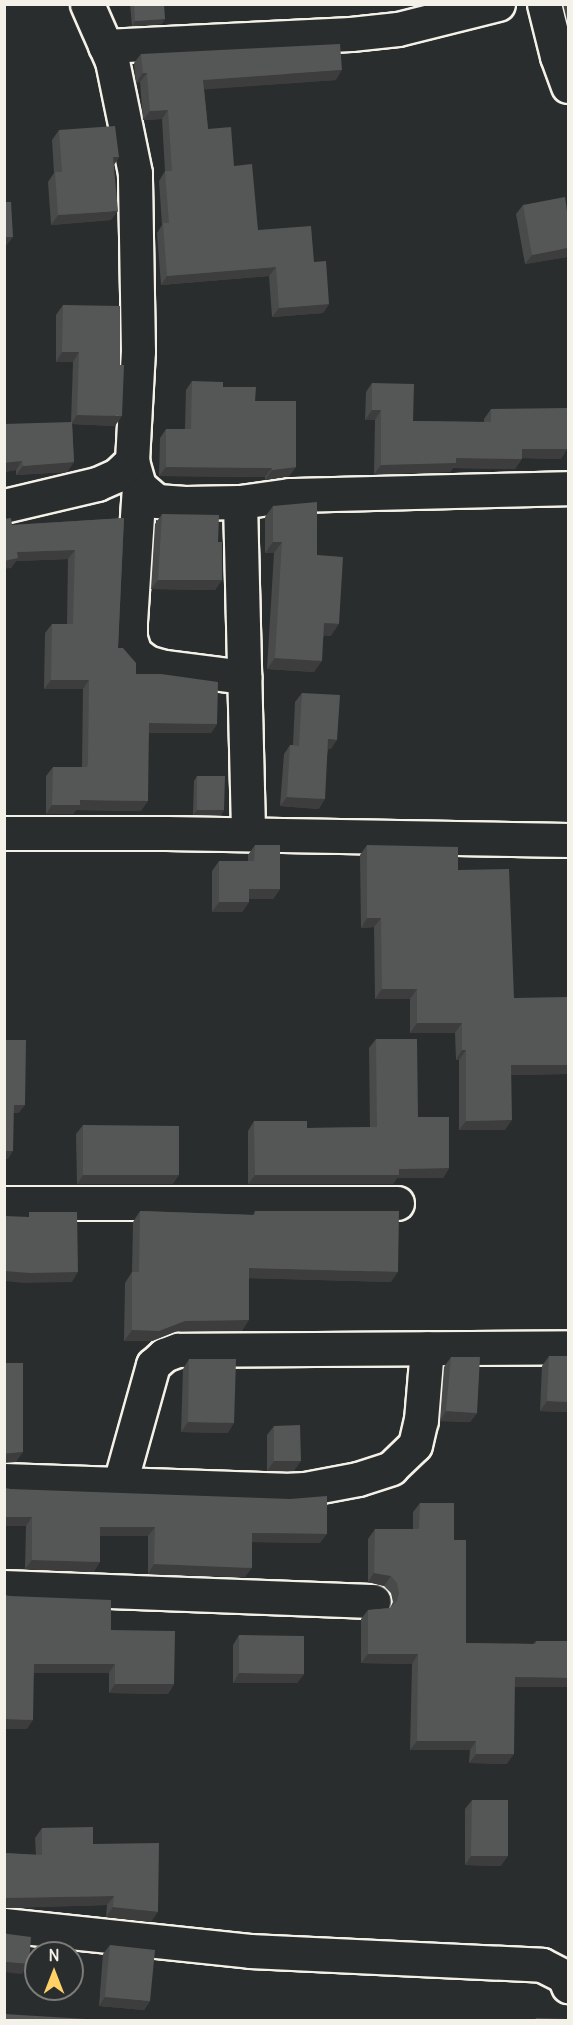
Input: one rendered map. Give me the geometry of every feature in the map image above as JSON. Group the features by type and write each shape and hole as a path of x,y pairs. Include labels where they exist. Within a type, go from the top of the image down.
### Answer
{"street":[{"path":"87,4 112,61 135,173 138,351 130,638 135,653 147,662 165,667 244,677"},
{"path":"105,46 351,34 398,29 498,4"},
{"path":"544,4 557,56 568,86"},
{"path":"135,474 157,501 240,502 290,495 568,488"},
{"path":"4,506 97,484 117,475 135,474"},
{"path":"240,502 248,834"},
{"path":"4,832 568,840"},
{"path":"4,1203 397,1203"},
{"path":"120,1483 153,1365 165,1355 178,1350 568,1347"},
{"path":"4,1480 295,1490 358,1479 392,1468 415,1445 422,1420 427,1348"},
{"path":"4,1587 374,1601"},
{"path":"4,1925 250,1951 542,1965 564,1976 568,1986"}],"building":[{"path":"134,4 164,4 165,19 135,21"},
{"path":"340,44 342,70 203,80 208,129 231,127 234,166 252,164 258,230 311,226 314,262 326,261 329,304 279,308 276,267 167,276 163,223 169,223 165,171 172,171 168,110 150,111 147,73 143,73 141,54"},
{"path":"115,126 119,157 113,157 118,211 58,215 55,172 62,172 59,130"},
{"path":"565,197 568,248 532,255 523,205"},
{"path":"4,202 11,202 13,237 4,237"},
{"path":"63,305 120,306 120,365 124,365 122,416 77,415 79,352 62,352"},
{"path":"192,381 223,382 223,387 256,387 255,401 296,401 296,467 272,470 272,468 166,467 166,429 191,429"},
{"path":"372,383 414,384 413,421 491,422 491,409 568,408 567,449 522,449 522,459 456,458 456,463 381,465 381,410 372,410"},
{"path":"72,422 74,462 23,466 22,461 4,463 4,424"},
{"path":"317,502 317,555 343,557 339,624 324,623 322,661 275,658 282,542 273,542 273,506"},
{"path":"162,514 219,515 218,542 222,542 222,580 158,580"},
{"path":"11,518 12,525 124,518 118,648 123,648 136,663 136,674 161,674 218,682 217,724 149,723 148,801 80,800 80,805 52,805 53,767 87,767 88,764 89,680 51,680 52,624 73,624 75,550 17,552 18,558 4,561 4,519"},
{"path":"302,693 340,695 337,740 328,739 325,799 287,797 290,745 299,746"},
{"path":"197,776 225,776 224,810 197,810"},
{"path":"255,845 280,845 280,889 249,889 249,902 219,902 219,861 254,861"},
{"path":"367,845 458,847 458,870 509,869 514,998 568,997 568,1065 511,1065 512,1120 466,1121 466,1050 462,1050 462,1023 417,1023 417,989 382,989 381,918 367,918"},
{"path":"376,1039 417,1039 418,1117 449,1117 449,1168 399,1169 399,1175 255,1175 254,1121 307,1121 307,1128 377,1127"},
{"path":"4,1040 26,1040 25,1105 14,1105 13,1151 4,1151"},
{"path":"83,1125 179,1126 179,1175 83,1175"},
{"path":"140,1211 255,1215 255,1211 399,1211 398,1272 249,1268 249,1320 185,1321 159,1331 132,1330 132,1272 139,1272"},
{"path":"29,1212 77,1212 78,1272 4,1271 4,1216 29,1217"},
{"path":"549,1356 568,1356 568,1402 547,1401"},
{"path":"451,1357 480,1357 477,1413 446,1411"},
{"path":"189,1359 236,1359 234,1423 188,1422"},
{"path":"4,1363 23,1363 23,1452 4,1454"},
{"path":"300,1425 301,1461 274,1461 274,1426"},
{"path":"4,1488 290,1499 327,1496 327,1534 252,1533 252,1568 154,1564 155,1527 100,1527 100,1562 32,1560 32,1517 4,1517"},
{"path":"420,1503 454,1503 454,1540 466,1540 466,1643 536,1644 536,1641 568,1641 568,1678 515,1677 514,1754 476,1754 476,1741 417,1741 418,1654 368,1654 368,1610 390,1608 397,1601 399,1593 397,1583 391,1576 374,1573 375,1529 419,1529"},
{"path":"4,1595 111,1600 111,1630 175,1631 174,1684 115,1684 115,1664 34,1664 33,1720 4,1719"},
{"path":"239,1635 304,1636 304,1674 239,1673"},
{"path":"472,1800 508,1800 508,1856 471,1856"},
{"path":"93,1827 93,1844 159,1843 158,1912 113,1907 114,1896 4,1898 4,1853 42,1855 42,1828"},
{"path":"4,1933 31,1937 31,1941 24,1941 24,1964 4,1962"},
{"path":"110,1945 155,1950 150,2001 105,1997"},
{"path":"4,2014 102,2020 4,2020"},
{"path":"536,2018 568,2019 568,2020 535,2020"}]}
